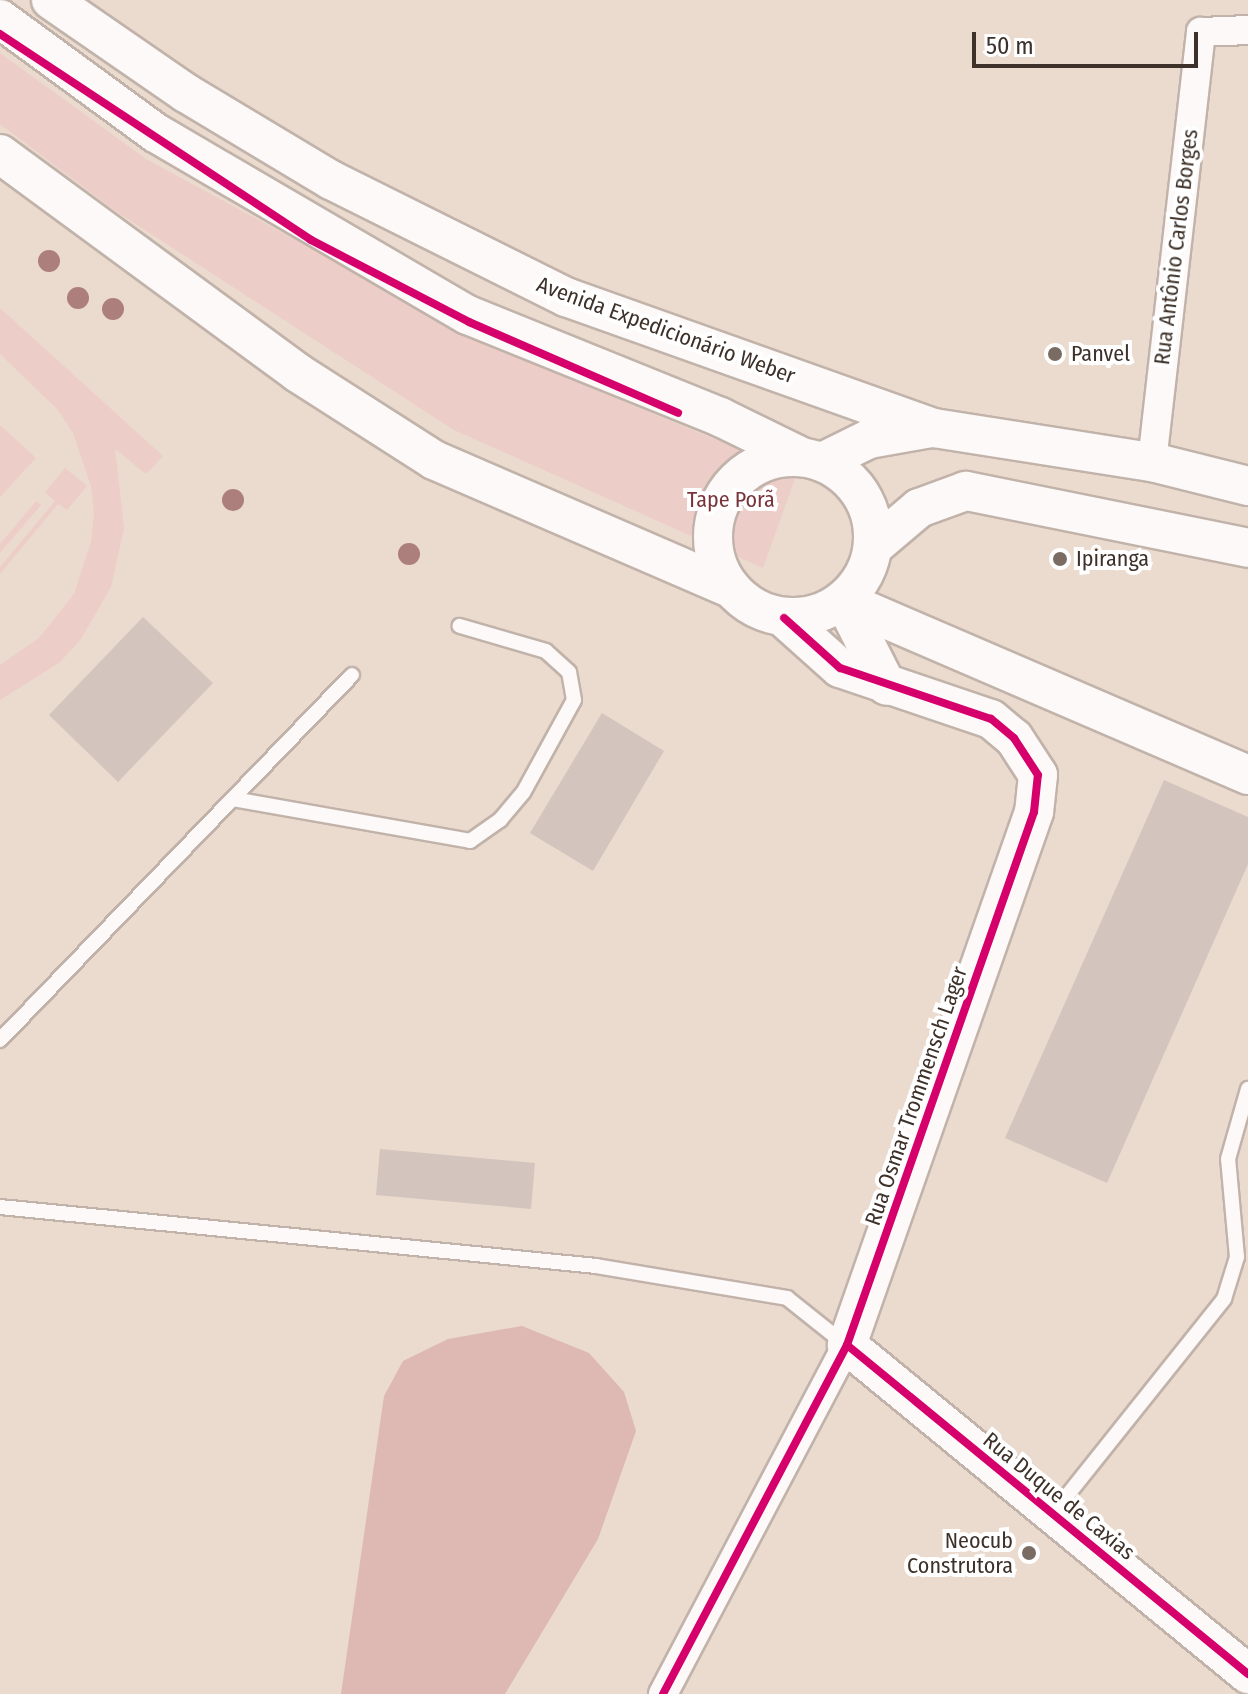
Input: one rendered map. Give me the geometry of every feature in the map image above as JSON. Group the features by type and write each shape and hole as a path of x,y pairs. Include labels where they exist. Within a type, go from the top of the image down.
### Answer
{"main road":[{"name":"Avenida Expedicionário Weber","path":"51,0 186,93 434,234 566,297 934,428 1152,462 1248,486"},
{"path":"0,19 156,133 455,309 720,417 812,460 856,487 873,526 873,547 868,567 844,601 805,617 784,618 754,608 730,588 434,460 298,373 0,154"},
{"path":"730,588 713,549 717,508 728,489 760,463 812,460 869,439 934,428"},
{"path":"873,547 919,508 966,491 1248,548"},
{"path":"844,601 887,686"},
{"path":"844,601 1248,775"},
{"name":"Rua Osmar Trommensch Lager","path":"784,618 840,668 991,719 1014,738 1038,775 1034,812 847,1345"},
{"name":"Rua Duque de Caxias","path":"847,1345 1248,1674"}],"street":[{"name":"Rua Antônio Carlos Borges","path":"1152,462 1201,32 1248,30"},
{"name":"Rua Osmar Trommensch Lager","path":"663,1694 847,1345"}],"lane":[{"path":"233,799 470,841 500,820 523,793 574,700 569,672 546,651 460,626"},
{"path":"0,1040 352,675"},
{"path":"1053,1514 1224,1299 1237,1257 1228,1159 1248,1089"},
{"path":"0,1207 596,1266 787,1298 847,1345"}],"green space":[{"name":"Tape Porã","path":"0,53 146,159 499,350 797,473 763,568 454,430 114,210 0,124"},
{"path":"0,308 163,456 146,474 115,449 124,528 111,587 81,639 60,662 0,700 0,665 39,638 74,594 91,542 94,513 91,486 73,433 58,410 0,354"},
{"path":"0,425 36,458 0,497"},
{"path":"65,468 87,486 67,510 58,504 0,574 0,567 55,501 45,492"},
{"path":"36,501 41,505 0,553 0,544"}],"shaded area":[{"path":"522,1326 589,1353 624,1392 636,1431 598,1539 505,1694 341,1694 384,1396 403,1361 448,1339"}],"building":[{"path":"143,617 213,683 118,782 49,715"},
{"path":"602,713 664,751 593,871 530,833"},
{"path":"1164,780 1248,817 1248,864 1107,1183 1005,1138"},
{"path":"380,1149 535,1163 531,1209 376,1195"}],"cycle path":[{"path":"0,34 311,240 469,322 678,413"},
{"path":"663,1694 847,1345 1034,812 1038,775 1014,738 991,719 840,668 784,618"},
{"path":"847,1345 1248,1674"}],"place":[{"name":"Panvel","path":"1055,354"},
{"name":"Ipiranga","path":"1060,559"},
{"name":"Neocub Construtora","path":"1029,1553"}]}
